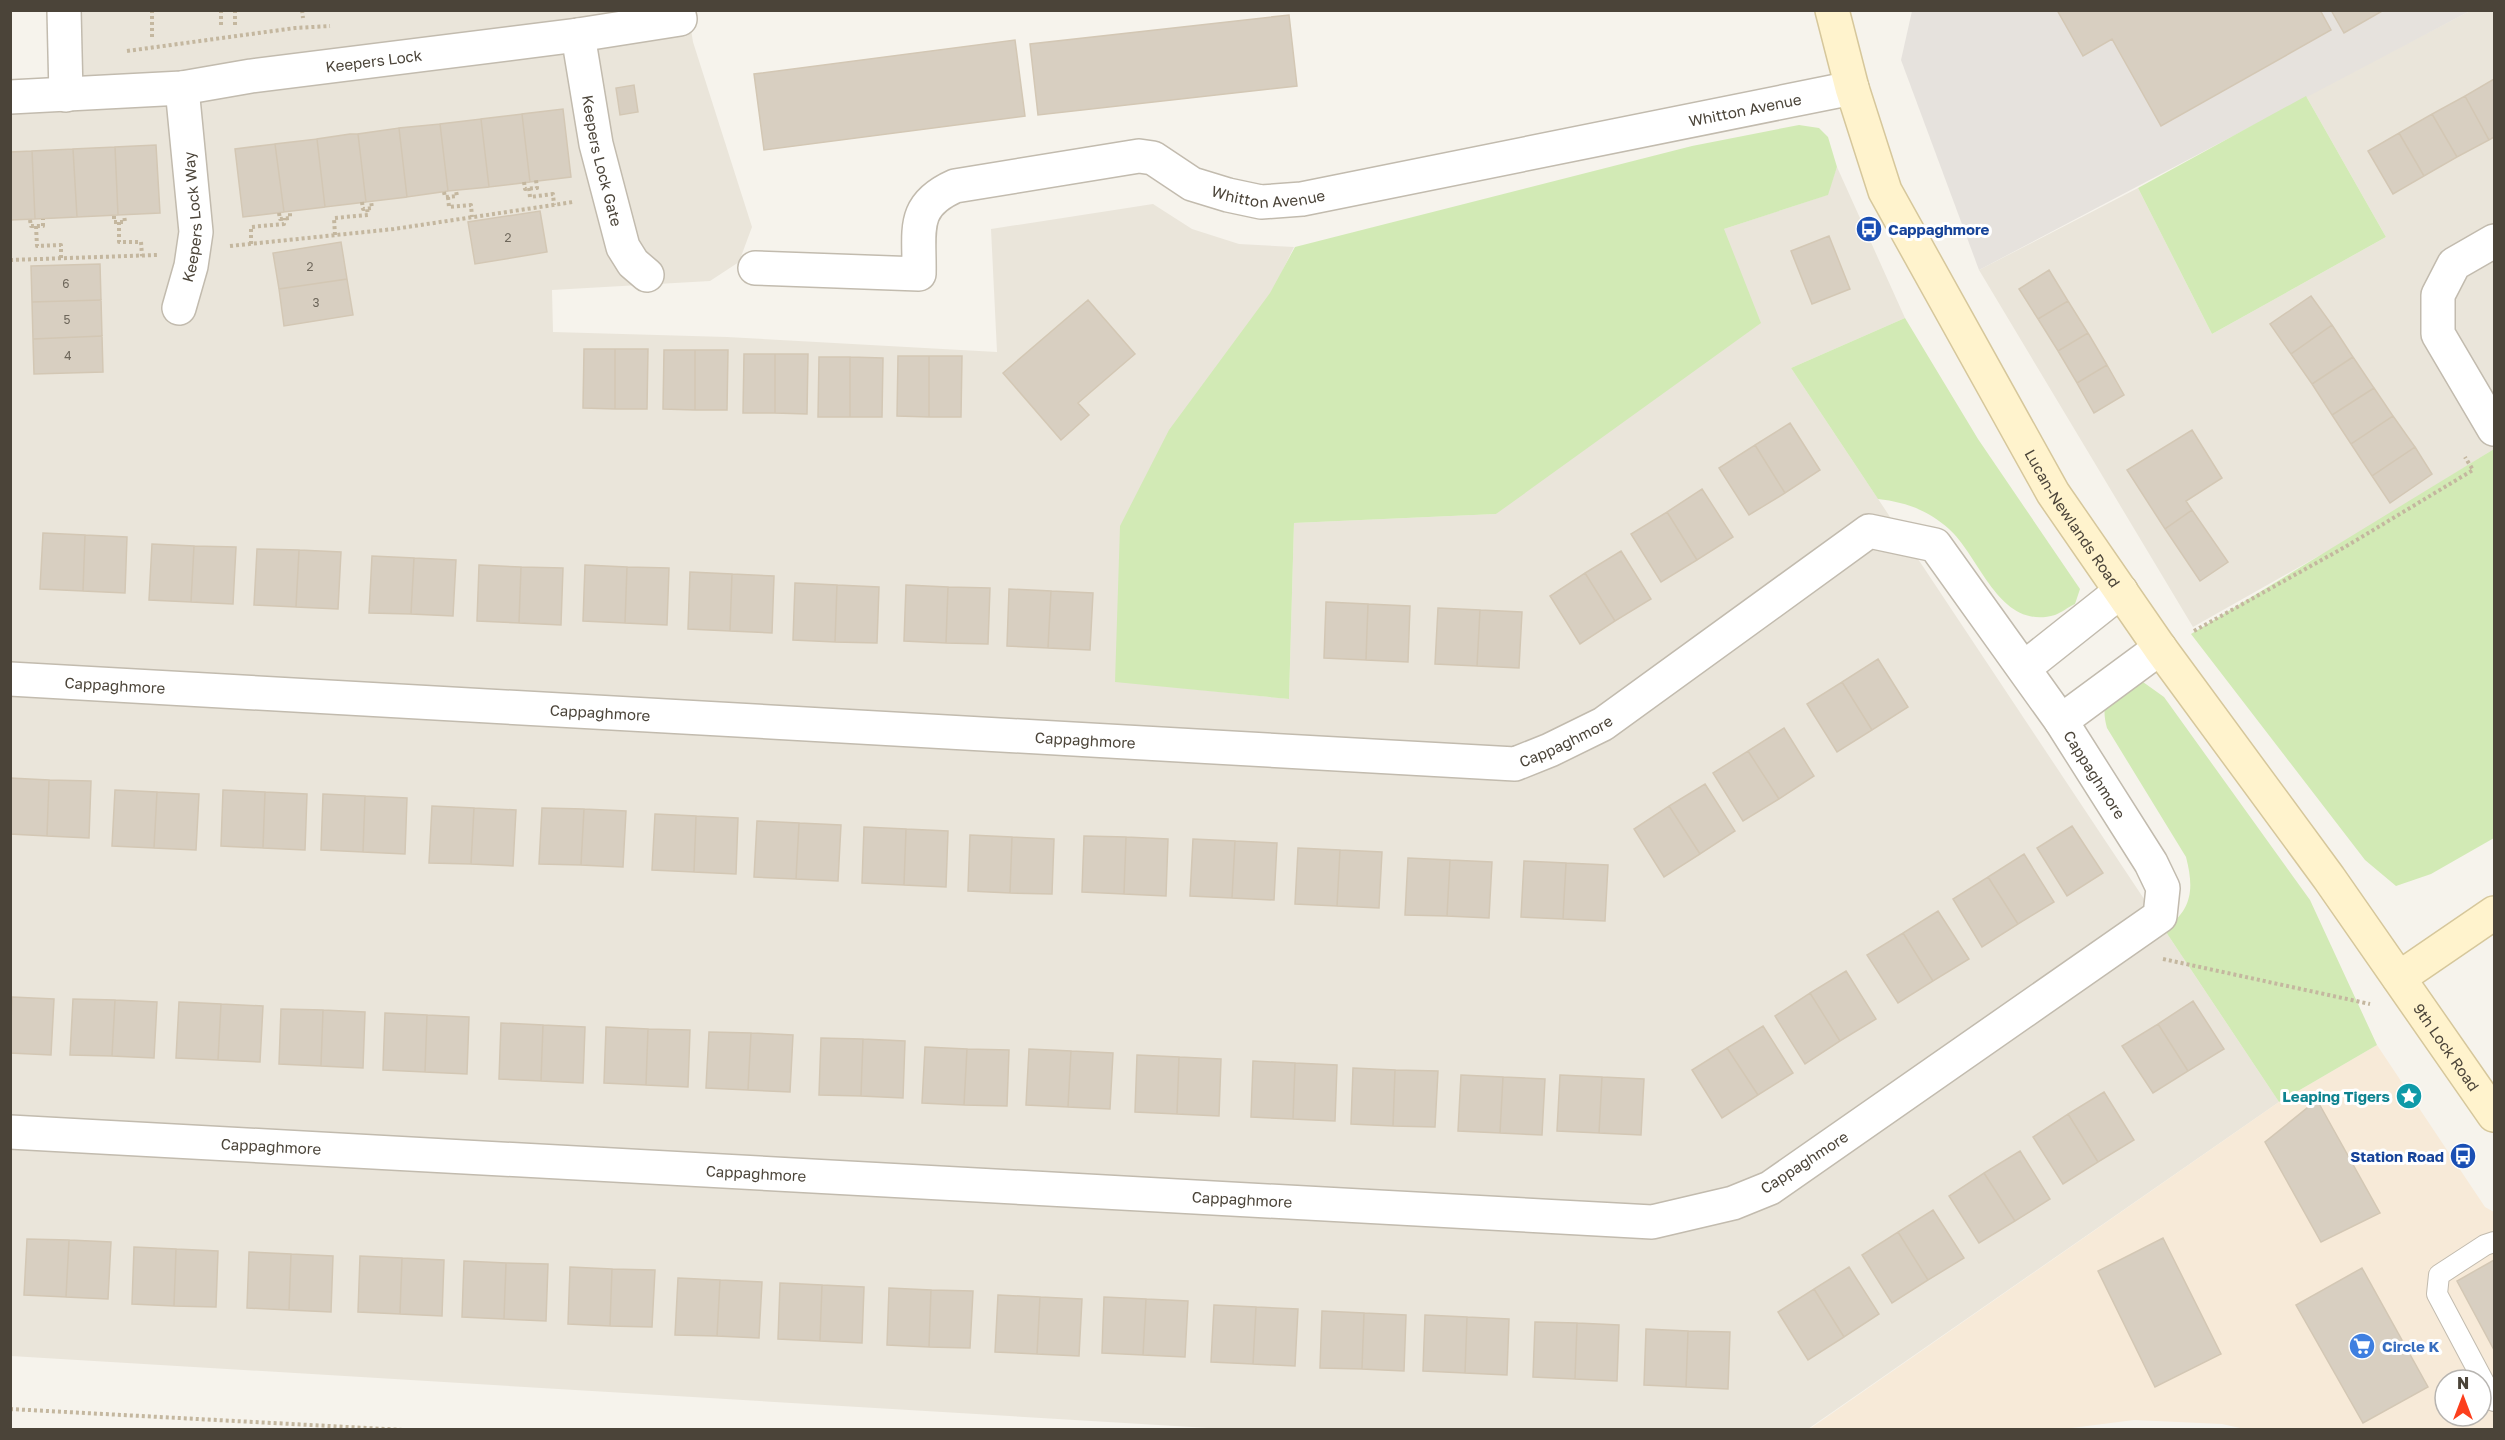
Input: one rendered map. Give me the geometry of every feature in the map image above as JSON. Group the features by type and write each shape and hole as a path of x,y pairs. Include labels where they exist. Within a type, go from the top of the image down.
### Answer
{"street":[{"path":"64,10 66,95"},
{"name":"Lucan-Newlands Road","path":"1832,10 1852,88 1885,191 2053,493 2121,591 2173,642 2399,978"},
{"name":"Keepers Lock","path":"10,97 182,88 251,76 578,35 679,15"},
{"name":"Keepers Lock Gate","path":"578,35 596,144 624,247 633,263 647,275"},
{"name":"Keepers Lock Way","path":"179,308 196,232 182,88"},
{"name":"Whitton Avenue","path":"755,268 919,274 923,208 937,194 955,186 1139,156 1154,158 1192,184 1228,195 1262,202 1302,199 1852,88"},
{"path":"2494,241 2454,264 2438,295 2438,334 2494,429"},
{"name":"Cappaghmore","path":"10,680 1515,764 1550,750 1602,724 1869,531 1935,545 2061,721 2151,863 2163,888 2160,916 1770,1188 1732,1203 1652,1222 10,1132"},
{"path":"2024,668 2121,591"},
{"name":"Cappaghmore","path":"2061,721 2173,642"},
{"path":"2399,978 2494,913"},
{"name":"9th Lock Road","path":"2399,978 2494,1115"}],"lane":[{"path":"2494,1242 2485,1245 2439,1275 2437,1294 2494,1401"}],"path":[{"path":"152,10 152,37"},
{"path":"221,10 221,28"},
{"path":"235,10 235,26"},
{"path":"302,10 303,18"},
{"path":"525,182 525,189 537,188 536,180"},
{"path":"529,188 530,197 553,194 554,205"},
{"path":"448,197 457,196 456,191"},
{"path":"444,192 445,197 448,197 449,207 471,205 472,217"},
{"path":"10,260 193,252 610,197"},
{"path":"362,202 363,209 372,208 371,201"},
{"path":"335,235 334,218 368,215 367,208"},
{"path":"279,213 280,219 290,218 290,211"},
{"path":"114,216 114,222 124,222 124,215"},
{"path":"251,244 251,227 284,224 284,218"},
{"path":"30,220 31,226 43,226 43,219"},
{"path":"119,222 119,242 141,242 142,256"},
{"path":"36,226 37,246 60,245 61,258"},
{"path":"2173,642 2345,547 2474,470 2465,457"},
{"path":"2162,959 2382,1006"},
{"path":"10,1409 404,1430"}],"shaded area":[{"path":"53,11 688,11 693,42 752,227 739,262 710,281 552,290 553,332 727,337 997,352 991,229 1153,204 1192,229 1239,244 1294,247 1271,294 1115,681 1289,699 1294,523 1496,514 1724,229 1827,195 1837,167 1905,318 1791,368 2279,1102 1808,1429 1225,1429 11,1356 10,85 56,83"},
{"path":"1912,11 2470,11 1979,270 1901,60"},
{"path":"2470,11 2494,11 2494,449 2354,536 2193,627 1979,270 2138,188 2212,334 2386,237 2306,96"},
{"path":"2377,1045 2485,1207 2494,1212 2494,1429 2249,1430 2222,1424 2134,1420 2056,1430 1808,1430 2279,1102"}],"green space":[{"path":"2306,96 2386,237 2212,334 2138,188"},
{"path":"1799,125 1819,128 1828,137 1837,167 1828,195 1724,229 1761,323 1496,514 1294,523 1289,699 1115,682 1120,526 1169,430 1270,293 1295,247 1692,146"},
{"path":"1905,318 1978,439 2080,589 2075,604 2060,613 2036,617 2019,612 1993,589 1960,542 1941,522 1916,508 1878,499 1791,368"},
{"path":"2494,449 2494,838 2431,874 2396,886 2365,860 2191,634"},
{"path":"2143,682 2164,697 2310,900 2377,1045 2279,1102 2164,929 2181,914 2189,898 2190,879 2186,857 2107,728 2105,717 2107,701 2116,690"}],"building":[{"path":"2057,10 2320,10 2331,30 2161,126 2112,39 2083,56"},
{"path":"2331,10 2384,10 2344,33"},
{"path":"1289,15 1297,86 1038,115 1030,44"},
{"path":"1015,40 1025,116 764,150 754,74"},
{"path":"2494,79 2494,137 2489,140 2465,96"},
{"path":"634,85 638,112 620,115 616,88"},
{"path":"2465,96 2489,140 2457,157 2432,114"},
{"path":"563,109 571,177 530,182 522,114"},
{"path":"522,114 530,182 489,187 481,119"},
{"path":"2432,114 2457,157 2424,176 2399,133"},
{"path":"481,119 489,187 448,191 440,124"},
{"path":"440,124 448,191 407,197 399,128"},
{"path":"399,128 407,197 366,202 358,134"},
{"path":"2399,133 2424,176 2393,194 2368,151"},
{"path":"358,134 366,202 325,207 317,139"},
{"path":"317,139 325,207 284,212 275,144"},
{"path":"275,144 284,212 243,217 235,149"},
{"path":"156,145 160,213 118,215 115,147"},
{"path":"115,147 118,215 77,217 73,149"},
{"path":"73,149 77,217 35,219 32,151"},
{"path":"32,151 35,219 10,220 10,152"},
{"path":"540,211 547,252 475,264 468,222"},
{"path":"1829,236 1850,289 1812,304 1791,251"},
{"path":"341,242 347,279 279,289 273,253"},
{"path":"100,264 101,300 32,302 31,266"},
{"path":"2049,270 2068,301 2038,319 2019,289"},
{"path":"347,279 353,315 284,326 279,289"},
{"path":"2311,296 2332,325 2291,354 2270,324"},
{"path":"101,300 102,336 33,339 32,302"},
{"path":"1088,300 1135,354 1078,403 1089,415 1061,440 1003,373"},
{"path":"2068,301 2088,333 2058,351 2038,319"},
{"path":"2332,325 2353,357 2312,384 2291,354"},
{"path":"2088,333 2107,365 2077,383 2058,351"},
{"path":"102,336 103,372 34,374 33,339"},
{"path":"584,349 615,349 615,409 583,408"},
{"path":"615,349 648,349 647,409 615,409"},
{"path":"664,350 695,350 695,410 663,409"},
{"path":"695,350 728,350 727,410 695,410"},
{"path":"744,354 775,354 775,413 743,413"},
{"path":"775,354 808,354 807,414 775,413"},
{"path":"898,356 929,356 929,417 897,416"},
{"path":"929,356 962,356 961,417 929,417"},
{"path":"819,357 850,357 850,417 818,417"},
{"path":"850,357 883,358 882,417 850,417"},
{"path":"2353,357 2374,388 2332,415 2312,384"},
{"path":"2107,365 2124,395 2094,413 2077,383"},
{"path":"2374,388 2393,416 2351,444 2332,415"},
{"path":"2393,416 2415,447 2372,476 2351,444"},
{"path":"1790,423 1820,470 1785,493 1755,445"},
{"path":"2192,430 2222,478 2186,501 2192,510 2165,529 2127,470"},
{"path":"1755,445 1785,493 1749,515 1719,468"},
{"path":"2415,447 2432,474 2390,503 2372,476"},
{"path":"1702,489 1733,537 1697,560 1667,512"},
{"path":"2192,510 2228,562 2200,581 2165,529"},
{"path":"1667,512 1697,560 1661,582 1631,534"},
{"path":"43,533 85,535 83,591 40,589"},
{"path":"85,535 127,537 125,593 83,591"},
{"path":"152,544 194,546 191,602 149,600"},
{"path":"194,546 236,547 233,604 191,602"},
{"path":"257,549 299,550 296,607 254,605"},
{"path":"299,550 341,552 338,609 296,607"},
{"path":"1621,551 1651,599 1615,621 1585,573"},
{"path":"372,556 414,558 411,614 369,613"},
{"path":"414,558 456,560 453,616 411,614"},
{"path":"479,565 521,567 519,623 477,621"},
{"path":"585,565 627,567 625,623 583,621"},
{"path":"521,567 563,568 561,625 519,623"},
{"path":"627,567 669,568 667,625 625,623"},
{"path":"690,572 732,574 730,631 688,629"},
{"path":"1585,573 1615,621 1580,644 1550,596"},
{"path":"732,574 774,576 772,633 730,631"},
{"path":"795,583 837,585 835,642 793,640"},
{"path":"837,585 879,587 877,643 835,642"},
{"path":"906,585 948,587 946,643 904,641"},
{"path":"948,587 990,588 988,644 946,643"},
{"path":"1009,589 1051,591 1048,648 1007,646"},
{"path":"1051,591 1093,593 1090,650 1048,648"},
{"path":"1326,602 1368,604 1366,660 1324,658"},
{"path":"1368,604 1410,606 1408,662 1366,660"},
{"path":"1438,608 1480,610 1477,666 1435,664"},
{"path":"1480,610 1522,612 1519,668 1477,666"},
{"path":"1878,659 1908,707 1872,730 1842,682"},
{"path":"1842,682 1872,730 1837,752 1807,704"},
{"path":"1784,728 1814,776 1779,799 1748,751"},
{"path":"1748,751 1779,799 1743,821 1713,773"},
{"path":"10,778 49,780 47,836 10,834"},
{"path":"49,780 91,781 89,838 47,836"},
{"path":"1705,784 1735,831 1700,854 1669,806"},
{"path":"115,790 157,792 154,848 112,846"},
{"path":"223,790 265,792 263,848 221,846"},
{"path":"157,792 199,794 196,850 154,848"},
{"path":"265,792 307,794 305,850 263,848"},
{"path":"323,794 365,796 363,852 321,850"},
{"path":"365,796 407,798 405,854 363,852"},
{"path":"432,806 474,808 471,864 429,863"},
{"path":"1669,806 1700,854 1664,877 1634,829"},
{"path":"474,808 516,810 513,866 471,864"},
{"path":"542,808 584,809 581,865 539,864"},
{"path":"584,809 626,811 623,867 581,865"},
{"path":"655,814 696,816 694,872 652,870"},
{"path":"696,816 738,818 736,874 694,872"},
{"path":"757,821 799,823 796,879 754,877"},
{"path":"799,823 841,825 838,881 796,879"},
{"path":"2072,826 2103,873 2067,896 2037,848"},
{"path":"864,827 906,829 904,885 862,883"},
{"path":"906,829 948,831 946,887 904,885"},
{"path":"970,835 1012,837 1010,893 968,891"},
{"path":"1084,836 1126,837 1124,894 1082,892"},
{"path":"1012,837 1054,839 1052,894 1010,893"},
{"path":"1126,837 1168,839 1166,896 1124,894"},
{"path":"1193,839 1235,841 1232,898 1190,896"},
{"path":"1235,841 1277,843 1274,900 1232,898"},
{"path":"1298,848 1340,850 1337,906 1295,904"},
{"path":"1340,850 1382,852 1379,908 1337,906"},
{"path":"2024,854 2054,902 2018,924 1988,877"},
{"path":"1408,858 1450,860 1447,916 1405,915"},
{"path":"1450,860 1492,862 1489,918 1447,916"},
{"path":"1524,861 1566,863 1563,919 1521,917"},
{"path":"1566,863 1608,865 1605,921 1563,919"},
{"path":"1988,877 2018,924 1982,947 1953,899"},
{"path":"1938,911 1969,959 1933,981 1903,933"},
{"path":"1903,933 1933,981 1898,1003 1867,955"},
{"path":"1846,971 1876,1019 1840,1041 1810,993"},
{"path":"1810,993 1840,1041 1805,1064 1775,1016"},
{"path":"12,997 54,999 51,1055 10,1053"},
{"path":"73,999 115,1000 112,1056 70,1055"},
{"path":"115,1000 157,1002 154,1058 112,1056"},
{"path":"2193,1001 2224,1049 2188,1071 2158,1024"},
{"path":"179,1002 221,1004 218,1060 176,1058"},
{"path":"221,1004 263,1006 260,1062 218,1060"},
{"path":"281,1009 323,1010 321,1066 279,1064"},
{"path":"323,1010 365,1012 363,1068 321,1066"},
{"path":"385,1013 427,1015 425,1072 383,1070"},
{"path":"427,1015 469,1017 467,1074 425,1072"},
{"path":"501,1023 543,1025 541,1081 499,1079"},
{"path":"2158,1024 2188,1071 2153,1093 2122,1046"},
{"path":"543,1025 585,1027 583,1083 541,1081"},
{"path":"1763,1026 1793,1073 1758,1095 1727,1048"},
{"path":"606,1027 648,1029 646,1085 604,1083"},
{"path":"648,1029 690,1030 688,1087 646,1085"},
{"path":"709,1032 751,1033 748,1090 706,1088"},
{"path":"751,1033 793,1035 790,1092 748,1090"},
{"path":"821,1038 863,1039 861,1096 819,1095"},
{"path":"863,1039 905,1041 903,1098 861,1096"},
{"path":"925,1047 967,1049 964,1105 922,1103"},
{"path":"1727,1048 1758,1095 1722,1118 1692,1070"},
{"path":"967,1049 1009,1050 1007,1106 964,1105"},
{"path":"1029,1049 1071,1051 1068,1107 1026,1105"},
{"path":"1071,1051 1113,1053 1110,1109 1068,1107"},
{"path":"1137,1055 1179,1057 1177,1114 1135,1112"},
{"path":"1179,1057 1221,1059 1219,1116 1177,1114"},
{"path":"1253,1061 1295,1063 1293,1119 1251,1117"},
{"path":"1295,1063 1337,1065 1335,1121 1293,1119"},
{"path":"1353,1068 1395,1070 1393,1126 1351,1124"},
{"path":"1395,1070 1438,1071 1435,1127 1393,1126"},
{"path":"1461,1075 1503,1077 1500,1133 1458,1131"},
{"path":"1560,1075 1602,1077 1599,1133 1557,1131"},
{"path":"1503,1077 1545,1079 1542,1135 1500,1133"},
{"path":"1602,1077 1644,1079 1641,1135 1599,1133"},
{"path":"2104,1092 2134,1140 2098,1162 2068,1114"},
{"path":"2317,1100 2380,1213 2321,1242 2265,1142"},
{"path":"2068,1114 2098,1162 2063,1184 2033,1137"},
{"path":"2020,1151 2050,1199 2015,1221 1984,1173"},
{"path":"1984,1173 2015,1221 1979,1243 1949,1196"},
{"path":"1933,1210 1964,1258 1928,1280 1898,1232"},
{"path":"1898,1232 1928,1280 1892,1303 1862,1255"},
{"path":"2163,1238 2221,1354 2155,1387 2098,1271"},
{"path":"27,1239 69,1240 66,1297 24,1295"},
{"path":"69,1240 111,1242 108,1299 66,1297"},
{"path":"134,1247 176,1249 174,1306 132,1304"},
{"path":"176,1249 218,1251 216,1307 174,1306"},
{"path":"249,1252 291,1254 289,1310 247,1308"},
{"path":"291,1254 333,1256 331,1312 289,1310"},
{"path":"360,1256 402,1258 400,1314 358,1312"},
{"path":"402,1258 444,1260 442,1316 400,1314"},
{"path":"2494,1260 2494,1350 2457,1281"},
{"path":"464,1261 506,1263 504,1319 462,1317"},
{"path":"506,1263 548,1264 546,1321 504,1319"},
{"path":"570,1267 612,1269 610,1326 568,1324"},
{"path":"1849,1267 1879,1314 1844,1337 1814,1289"},
{"name":"Circle K","path":"2362,1268 2428,1387 2363,1423 2296,1305"},
{"path":"612,1269 655,1270 652,1327 610,1326"},
{"path":"678,1278 720,1280 717,1336 675,1335"},
{"path":"720,1280 762,1282 759,1338 717,1336"},
{"path":"780,1283 822,1285 820,1341 778,1339"},
{"path":"822,1285 864,1287 862,1343 820,1341"},
{"path":"889,1288 931,1290 929,1347 887,1345"},
{"path":"1814,1289 1844,1337 1808,1360 1778,1312"},
{"path":"931,1290 973,1291 970,1348 929,1347"},
{"path":"998,1295 1040,1297 1037,1354 995,1352"},
{"path":"1040,1297 1082,1299 1079,1356 1037,1354"},
{"path":"1104,1297 1146,1299 1143,1355 1102,1353"},
{"path":"1146,1299 1188,1301 1185,1357 1143,1355"},
{"path":"1214,1305 1256,1307 1253,1364 1211,1362"},
{"path":"1256,1307 1298,1309 1295,1366 1253,1364"},
{"path":"1322,1311 1364,1313 1362,1369 1320,1368"},
{"path":"1364,1313 1406,1315 1404,1371 1362,1369"},
{"path":"1425,1315 1467,1317 1465,1373 1423,1371"},
{"path":"1467,1317 1509,1319 1507,1375 1465,1373"},
{"path":"1535,1322 1577,1323 1575,1379 1533,1377"},
{"path":"1577,1323 1619,1325 1617,1381 1575,1379"},
{"path":"1646,1329 1688,1331 1686,1387 1644,1385"},
{"path":"1688,1331 1730,1332 1728,1389 1686,1387"}],"place":[{"name":"Cappaghmore","path":"1869,229"},
{"name":"Leaping Tigers","path":"2409,1096"},
{"name":"Station Road","path":"2463,1156"},
{"name":"Circle K","path":"2362,1346"}]}
